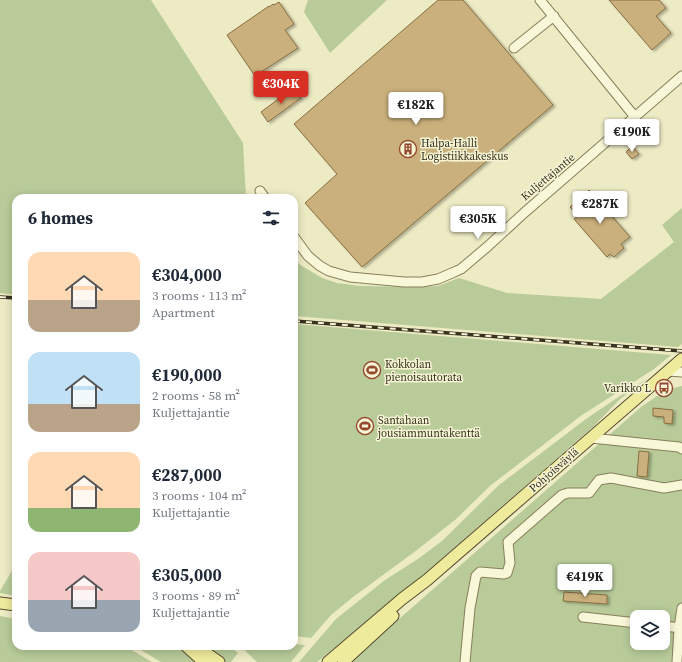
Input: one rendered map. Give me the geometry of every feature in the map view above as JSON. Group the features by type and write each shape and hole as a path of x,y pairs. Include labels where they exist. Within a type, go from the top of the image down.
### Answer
{"main road":[{"name":"Pohjoisväylä","path":"328,662 402,599 427,580 682,359"},
{"name":"Pohjoisväylä","path":"343,662 405,604 427,580"},
{"path":"0,603 12,604"},
{"path":"190,650 204,662"},
{"path":"202,650 219,662"}],"street":[{"path":"540,0 635,118"},
{"path":"514,48 554,16"},
{"name":"Kuljettajantie","path":"298,242 308,256 320,266 338,275 404,282 422,282 438,279 461,269 682,76"},
{"path":"668,371 682,372"},
{"path":"591,438 679,447 682,449"},
{"path":"465,662 470,608 476,576 480,572 504,574 510,563 508,542 562,495 568,492 590,493 599,480 611,478 664,488 682,485"},
{"path":"677,662 682,608"},
{"path":"582,617 630,622"},
{"path":"670,627 680,628"}],"green space":[{"path":"0,0 151,0 243,143 246,194 12,194 12,294 0,293"},
{"path":"308,0 387,0 330,53 304,12"},
{"path":"682,208 682,344 678,347 298,316 298,263 322,278 337,283 360,286 438,286 459,278 507,293 601,299 674,242 662,225"},
{"path":"298,324 671,355 654,369 582,415 491,485 455,520 331,615 311,638 298,636"},
{"path":"648,378 620,399 594,426 393,601 317,662 299,662 336,619 385,580 418,559 442,541 499,485 586,419"},
{"path":"682,386 682,662 350,662 641,407 666,390"},
{"path":"12,571 12,595 0,593"},
{"path":"0,616 12,618 12,650 132,650 152,662 0,662"},
{"path":"298,644 305,645 291,662 257,662 244,650 298,650"},
{"path":"141,650 181,650 195,662 161,662"},
{"path":"210,650 234,650 238,653 231,662 226,662"}],"building":[{"name":"Halpa-Halli Logistiikkakeskus","path":"438,0 463,0 553,105 362,267 305,203 337,174 294,124"},
{"path":"609,0 659,0 666,8 656,16 671,33 652,50"},
{"path":"279,2 294,24 285,30 298,48 255,76 227,35 269,6"},
{"path":"293,88 301,98 268,122 261,112"},
{"path":"632,146 639,154 632,159 626,152"},
{"path":"589,190 630,237 621,244 624,248 614,257 610,254 607,257 574,219 578,216 570,207"},
{"path":"653,408 673,410 672,424 664,423 664,417 653,416"},
{"path":"639,451 649,452 647,477 637,476"},
{"path":"564,592 607,595 607,604 563,601"}],"railway":[{"path":"0,297 12,298"},
{"path":"298,321 682,351"}],"place":[{"name":"Halpa-Halli Logistiikkakeskus","path":"408,149"},
{"name":"Kokkolan pienoisautorata","path":"372,370"},
{"name":"Varikko L","path":"664,388"},
{"name":"Santahaan jousiammuntakenttä","path":"365,426"}]}
